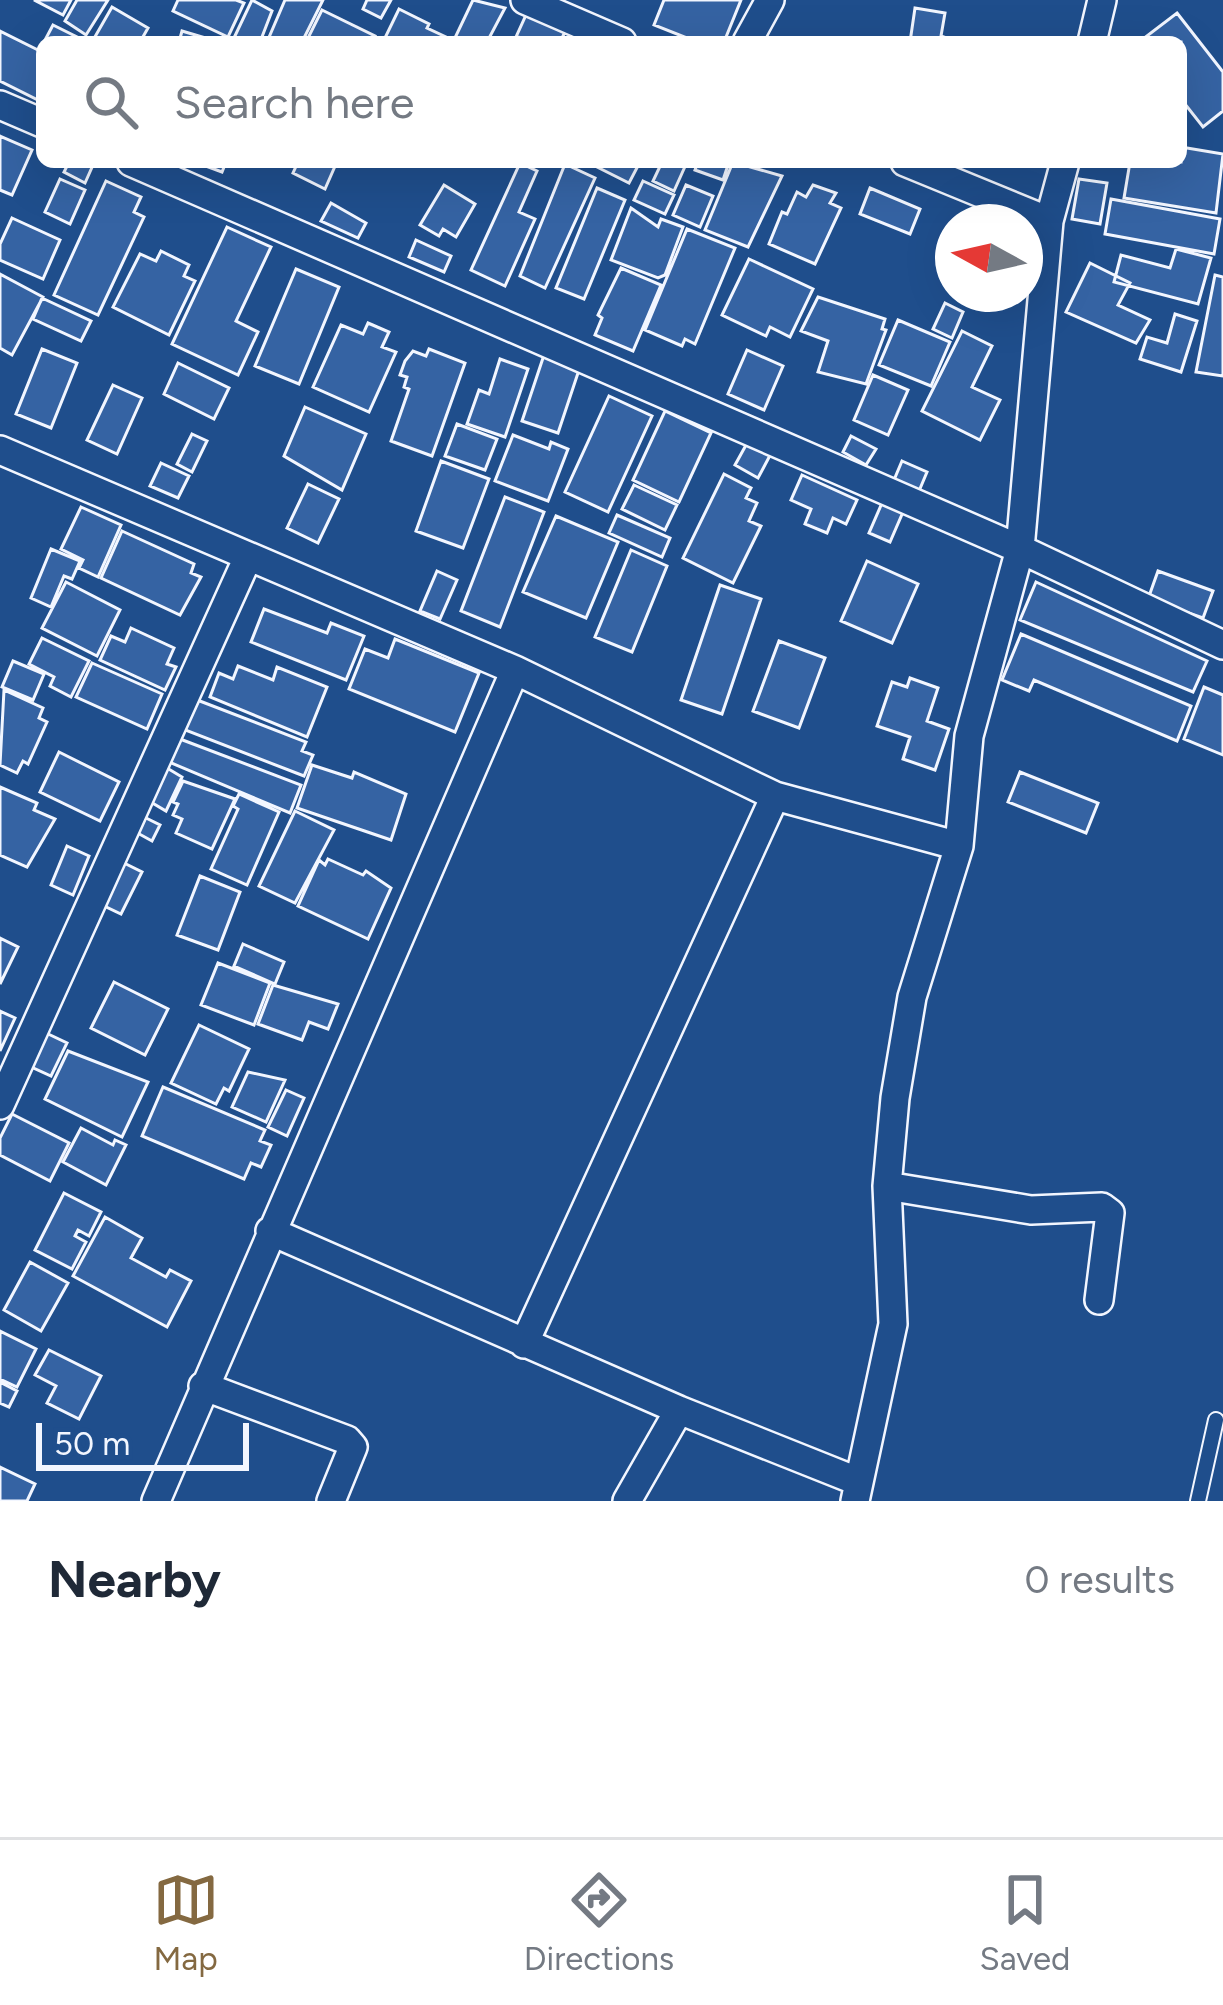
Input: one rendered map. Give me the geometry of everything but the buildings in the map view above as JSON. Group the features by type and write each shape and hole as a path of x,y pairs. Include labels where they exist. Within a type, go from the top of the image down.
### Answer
{"street":[{"path":"525,0 608,36"},
{"path":"590,28 601,0"},
{"path":"750,36 770,0"},
{"path":"1093,36 1102,0"},
{"path":"0,105 36,120"},
{"path":"145,168 1020,550 1223,645"},
{"path":"920,168 1049,221"},
{"path":"270,1231 856,1491 893,1324 887,1186 912,997 959,846 969,736 1020,550 1049,221 1063,168"},
{"path":"0,450 515,670 775,796 959,846"},
{"path":"2,1099 248,557"},
{"path":"156,1501 515,670"},
{"path":"524,1344 775,796"},
{"path":"887,1186 1031,1210 1102,1207 1110,1213 1099,1300"},
{"path":"203,1386 347,1440 353,1447 351,1457 331,1501"},
{"path":"627,1501 679,1410"}],"lane":[{"path":"1198,1501 1216,1420"}]}
